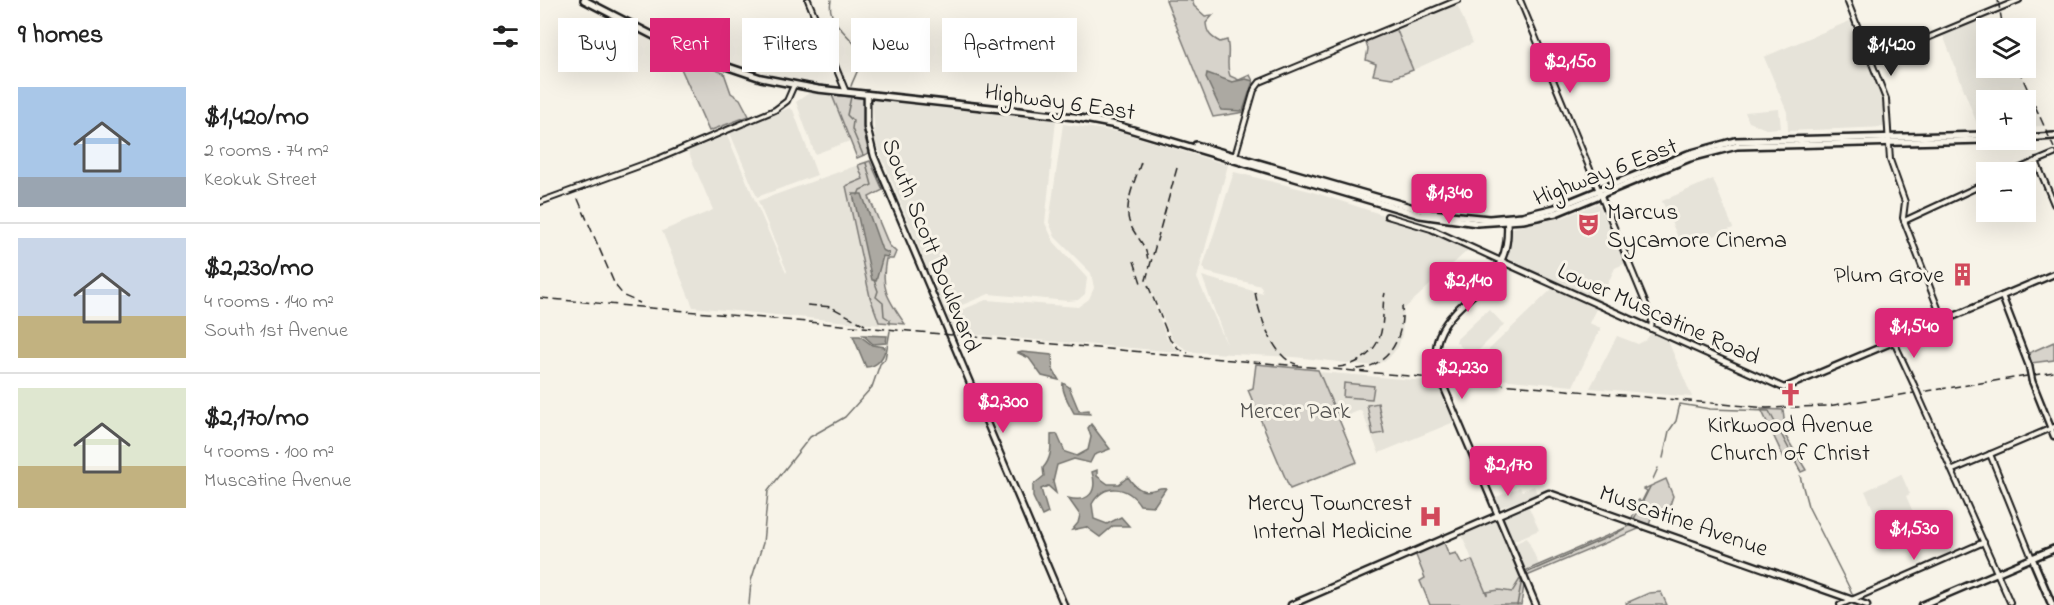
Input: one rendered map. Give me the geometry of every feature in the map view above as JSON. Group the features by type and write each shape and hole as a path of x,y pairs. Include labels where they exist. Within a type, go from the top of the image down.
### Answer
{"main road":[{"name":"Highway 6 East","path":"584,0 702,59 746,74 794,85 846,92 1081,118 1131,128 1431,213 1466,218 1507,220 1555,208 1600,193 1688,154 1727,143 1754,139 1976,137"},
{"name":"South Scott Boulevard","path":"867,94 867,127 874,156 1064,605"},
{"path":"2036,135 2054,134"},
{"path":"1507,220 1507,244 1501,261 1491,275 1448,318 1440,332 1436,353 1440,378 1536,605"},
{"name":"Lower Muscatine Road","path":"1501,261 1784,388 1894,342"},
{"path":"1894,342 2054,274"},
{"path":"2002,296 2054,436"},
{"name":"Muscatine Avenue","path":"1291,605 1543,494 1554,494 1867,605"},
{"path":"1922,605 2054,549"},
{"path":"2032,558 2052,605"}],"street":[{"path":"808,0 846,92"},
{"path":"1234,158 1254,90 1260,82 1458,0"},
{"path":"1520,0 1652,319 1651,329"},
{"path":"1847,0 1886,99 1890,164 1905,202 1904,221 1943,321"},
{"path":"1872,61 2019,0"},
{"path":"540,202 658,159 775,110 787,101 794,85"},
{"path":"2054,154 2037,161 2054,204"},
{"path":"1904,221 1976,188"},
{"name":"Lower Muscatine Road","path":"1387,216 1431,229 1501,261"},
{"path":"1894,342 2010,602"},
{"path":"1953,470 2052,428"},
{"path":"1990,454 2032,558"},
{"path":"1840,605 1984,542"}],"shaded area":[{"path":"1457,4 1473,43 1413,70 1396,28"},
{"path":"1852,20 1881,90 1886,127 1788,131 1787,112 1764,57"},
{"path":"1976,21 1976,78 2022,78 2027,90 1976,90 1976,121 1943,35"},
{"path":"1207,73 1232,82 1246,79 1253,81 1243,111 1221,110 1206,78"},
{"path":"812,91 832,95 850,141 815,154 796,102"},
{"path":"872,98 1056,120 1045,223 1054,242 1087,278 1085,294 1078,300 1068,301 989,294 945,312 875,140"},
{"path":"789,108 793,110 817,175 757,197 730,133"},
{"path":"1779,109 1781,128 1766,129 1749,122 1745,112"},
{"path":"2036,110 2043,126 2036,126"},
{"path":"1063,124 1120,132 1228,165 1197,278 1227,345 1202,276 1263,294 1261,286 1206,272 1203,267 1234,172 1310,191 1423,228 1468,250 1404,309 1402,335 1398,347 1388,359 1374,366 1294,357 1191,352 1173,341 1145,277 1167,339 1179,352 954,333 947,316 986,300 1078,307 1089,299 1094,288 1091,273 1055,237 1049,222"},
{"path":"727,135 786,273 758,201 858,165 863,179 847,186 870,297 880,325 693,307 662,231 713,210 688,151"},
{"path":"1713,179 1733,228 1683,249 1662,201"},
{"path":"853,194 862,194 882,250 889,253 888,257 883,256 876,281 872,280"},
{"path":"1598,203 1626,263 1615,268 1599,302 1506,259 1511,228 1564,217"},
{"path":"1553,288 1596,309 1589,323 1601,328 1573,386 1478,377 1471,367"},
{"path":"1489,309 1504,325 1472,357 1456,342 1457,339"},
{"path":"1651,333 1668,341 1692,397 1590,388 1617,336 1638,344 1646,340"},
{"path":"863,335 887,336 886,343 873,344"},
{"path":"853,336 860,336 872,345 885,347 880,361 866,367"},
{"path":"1018,353 1052,355 1053,370 1059,380 1042,376 1029,358"},
{"path":"1319,372 1438,382 1454,422 1379,453 1361,410 1338,419"},
{"path":"1063,383 1069,387 1079,411 1089,410 1090,414 1074,413 1065,394"},
{"path":"1091,424 1110,449 1094,455 1090,463 1074,459 1057,465 1053,482 1056,493 1048,486 1041,489 1048,513 1042,516 1033,497 1033,485 1044,476 1043,468 1051,448 1051,435 1057,434 1065,452 1077,456 1088,450 1091,437 1088,428"},
{"path":"1097,470 1097,476 1108,484 1119,484 1128,477 1134,485 1144,491 1166,488 1154,506 1140,505 1129,493 1122,490 1103,492 1092,504 1094,519 1107,524 1121,517 1129,526 1113,526 1100,537 1086,527 1072,530 1078,523 1080,515 1068,498 1081,499 1090,494 1094,485 1092,472"},
{"path":"1901,474 1910,494 1906,496 1923,535 1891,549 1865,491"},
{"path":"1534,486 1537,494 1498,508 1494,498 1520,487 1522,491"},
{"path":"1527,503 1539,530 1513,541 1502,515"},
{"path":"1495,518 1524,585 1516,599 1491,605 1461,533"},
{"path":"1527,538 1539,565 1525,571 1514,544"}],"green space":[{"path":"1166,0 1192,0 1194,6 1205,16 1213,15 1206,23 1207,30 1220,42 1227,40 1230,76 1239,80 1250,75 1254,83 1245,112 1213,117"},
{"path":"1396,28 1413,70 1392,78 1373,75 1376,64 1366,60 1368,49 1365,40"},
{"path":"683,72 724,73 731,93 740,99 749,116 709,131"},
{"path":"832,95 863,98 863,129 869,153 857,158"},
{"path":"870,161 883,190 869,197 889,245 896,252 893,259 886,259 885,286 890,300 905,324 879,322 870,297 846,186 863,179 858,165"},
{"path":"2054,342 2054,360 2031,363 2029,353"},
{"name":"Mercer Park","path":"1256,364 1318,370 1357,462 1290,489 1248,390 1253,388"},
{"path":"1344,383 1374,386 1372,399 1343,397"},
{"path":"1378,403 1384,433 1373,435 1367,405"},
{"path":"1761,409 1783,410 1786,437 1806,470 1801,472 1792,456 1784,458"},
{"path":"1666,479 1673,496 1666,517 1653,513 1649,525 1632,518 1634,505 1639,500 1641,503 1647,491 1644,489"},
{"path":"1634,524 1641,528 1527,576 1525,571"},
{"path":"1443,540 1449,555 1456,553 1462,564 1472,560 1487,595 1487,592 1499,590 1512,592 1520,579 1524,585 1521,605 1430,605 1420,581 1425,578 1415,553"},
{"path":"1661,592 1667,605 1627,605 1626,603 1649,593"}],"waterway":[{"path":"831,0 833,18 859,52 859,67 851,86"},
{"path":"851,97 847,115 853,121 852,129 863,155"},
{"path":"858,195 860,190 872,185 866,163"},
{"path":"874,280 878,291 876,297 883,303 884,316 890,320 890,324"},
{"path":"749,605 751,581 763,543 768,491 810,437 845,417 872,387 880,364 885,359 890,331"},
{"path":"1663,458 1669,431 1676,421 1680,404 1710,409 1769,411 1800,470"},
{"path":"1653,479 1658,468"},
{"path":"1800,476 1808,506 1853,595"},
{"path":"1634,519 1650,487"},
{"path":"1615,534 1632,524"},
{"path":"1526,573 1613,535"},
{"path":"1517,605 1522,579"}],"railway":[{"path":"1998,0 2001,18"},
{"path":"2022,78 2054,148"},
{"path":"1141,162 1129,199 1128,214 1131,227 1146,251 1148,263"},
{"path":"1177,168 1146,280 1170,340 1179,349 1188,353"},
{"path":"578,199 615,285 624,296 640,303"},
{"path":"1134,261 1142,286"},
{"path":"1255,292 1268,334 1280,353 1296,364"},
{"path":"1338,367 1362,359 1378,342 1383,322 1385,293"},
{"path":"540,298 1767,408 1827,406 2054,372"},
{"path":"807,305 831,307 865,325"},
{"path":"1357,369 1378,362 1393,348 1400,328 1402,306"}],"place":[{"name":"Marcus Sycamore Cinema","path":"1589,225"},
{"name":"Plum Grove","path":"1962,274"},
{"name":"Kirkwood Avenue Church of Christ","path":"1790,394"},
{"name":"Mercy Towncrest Internal Medicine","path":"1430,516"}]}
